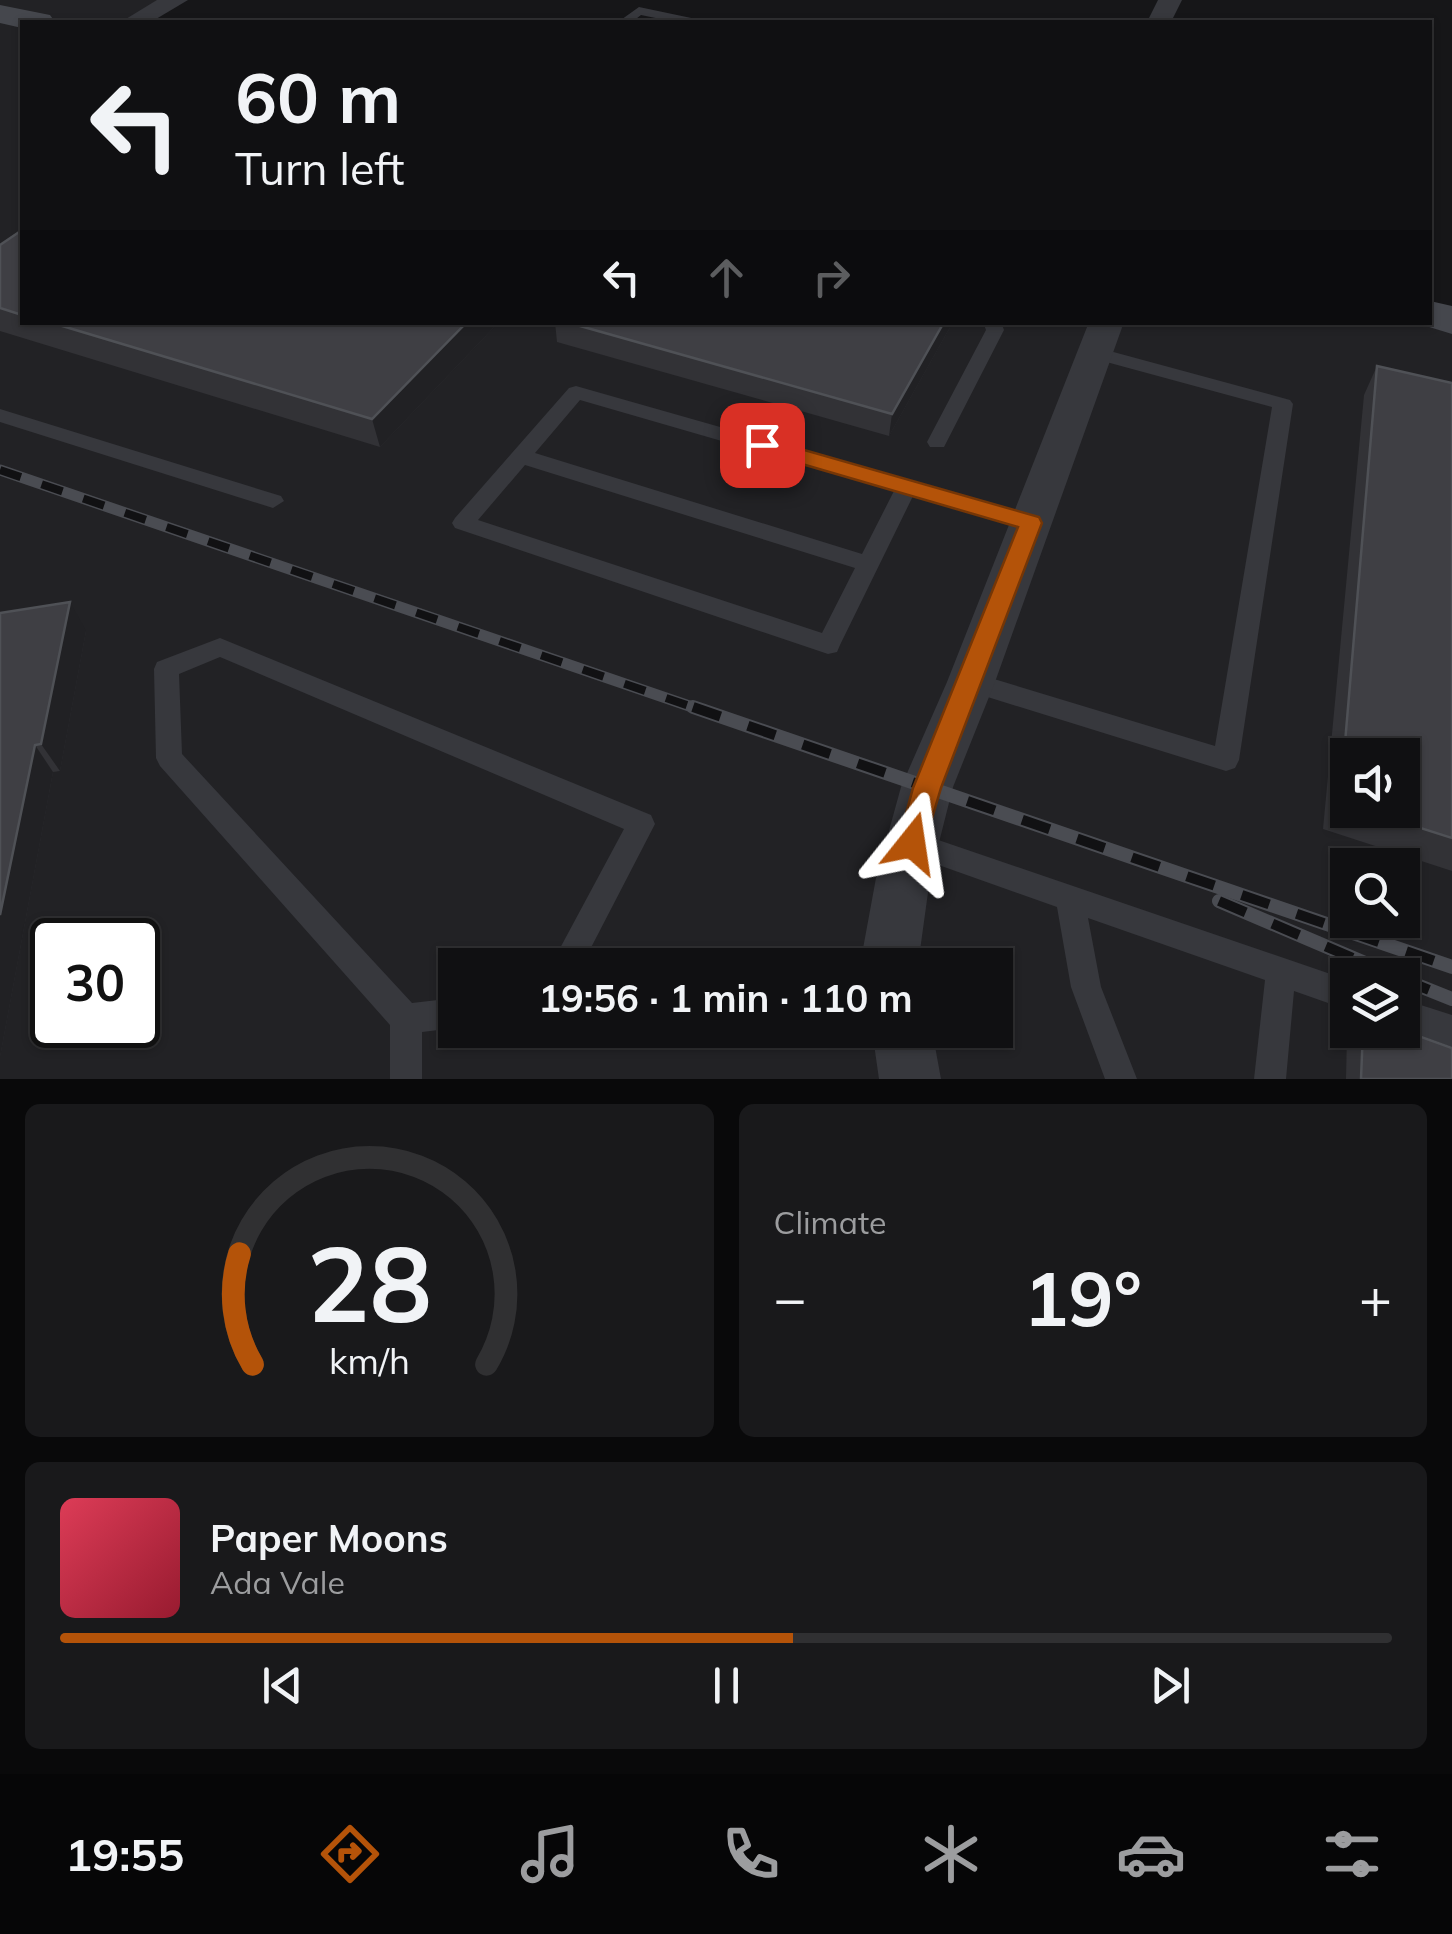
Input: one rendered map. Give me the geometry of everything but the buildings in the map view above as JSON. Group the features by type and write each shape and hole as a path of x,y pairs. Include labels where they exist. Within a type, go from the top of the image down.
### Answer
{"street":[{"path":"136,20 176,0"},
{"path":"0,14 30,20"},
{"path":"893,948 912,843 927,788 972,682 1101,338"},
{"path":"905,1048 910,1079"}],"lane":[{"path":"627,20 639,11 682,20"},
{"path":"937,442 995,330 993,325"},
{"path":"972,682 1226,760 1283,404 1101,338"},
{"path":"907,487 828,645 463,524 576,392 907,487 1031,523"},
{"path":"0,415 273,500"},
{"path":"521,456 868,564"},
{"path":"406,1079 406,1019 170,758 166,669 220,647 640,824 575,948"},
{"path":"912,843 1330,988"},
{"path":"1070,898 1086,987 1121,1079"},
{"path":"1270,1079 1281,972"},
{"path":"406,1019 438,1015"},
{"path":"1420,1020 1452,1031"}],"shaded area":[{"path":"0,0 165,0 126,20 20,20 20,325 1432,325 1432,321 1452,313 1452,1079 0,1079"}],"railway":[{"path":"0,470 701,710"},
{"path":"693,707 1452,967"},
{"path":"1219,901 1353,958"},
{"path":"1420,986 1452,999"}],"route":[{"path":"762,445 1031,523 972,682 927,788 912,843"}]}
